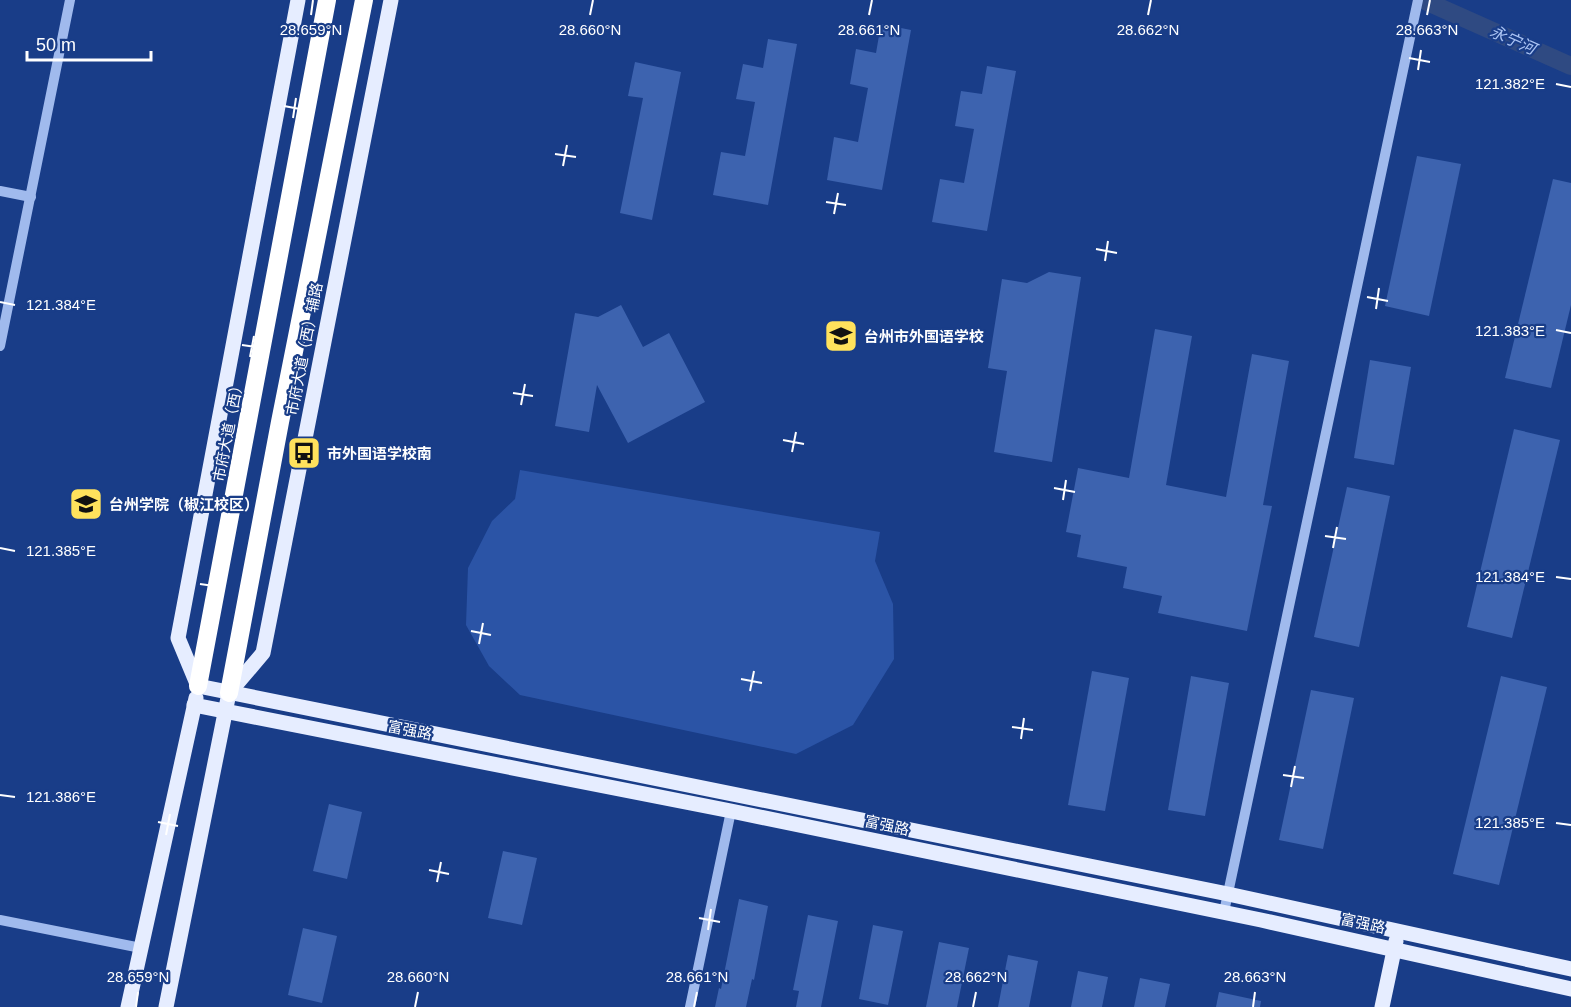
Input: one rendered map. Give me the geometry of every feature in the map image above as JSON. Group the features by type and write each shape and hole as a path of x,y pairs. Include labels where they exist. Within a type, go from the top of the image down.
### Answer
{"highway":[{"name":"市府大道（西）","path":"198,686 327,0"},
{"path":"229,693 364,0"}],"main road":[{"path":"198,686 178,638 298,0"},
{"name":"市府大道（西）辅路","path":"229,693 263,653 391,0"},
{"name":"富强路","path":"198,686 1228,894 1571,969"},
{"name":"市府大道（西）","path":"128,1007 198,686"},
{"path":"166,1007 229,693"},
{"name":"富强路","path":"194,705 1224,912 1395,948 1571,989"},
{"path":"1382,1007 1398,932"}],"street":[{"path":"0,346 70,0"},
{"path":"1224,912 1418,0"},
{"path":"0,191 31,197"},
{"path":"690,1007 731,812"},
{"path":"0,920 141,948"}],"shaded area":[{"path":"520,470 880,532 875,561 893,604 894,659 853,725 796,754 520,695 489,666 466,625 468,568 492,521 515,499"}],"building":[{"path":"881,24 911,30 882,190 827,180 834,137 858,142 868,88 850,84 856,49 876,53"},
{"path":"768,39 797,44 768,205 713,195 721,152 745,156 755,102 736,99 743,64 763,68"},
{"path":"635,62 681,72 652,220 620,213 643,98 628,96"},
{"path":"987,66 1016,71 987,231 932,222 940,179 964,183 974,129 955,126 961,91 982,94"},
{"path":"1417,156 1461,164 1429,316 1385,306"},
{"path":"1553,179 1571,183 1571,305 1551,388 1505,378"},
{"path":"1049,272 1081,277 1052,462 994,452 1007,371 988,368 1002,279 1027,283"},
{"path":"621,305 643,347 669,333 705,402 628,443 597,385 589,432 555,426 575,313 598,317"},
{"path":"1155,329 1192,336 1166,485 1226,497 1252,354 1289,361 1263,505 1272,506 1247,631 1158,613 1162,596 1123,588 1127,567 1077,557 1081,535 1066,532 1078,468 1129,478"},
{"path":"1370,360 1411,367 1394,465 1354,458"},
{"path":"1514,429 1560,440 1512,638 1467,627"},
{"path":"1347,487 1390,496 1359,647 1314,637"},
{"path":"1092,671 1129,678 1105,811 1068,805"},
{"path":"1191,676 1229,683 1205,816 1168,810"},
{"path":"1501,676 1547,687 1499,885 1453,874"},
{"path":"1311,690 1354,698 1323,849 1279,840"},
{"path":"329,804 362,812 347,879 313,871"},
{"path":"503,851 537,858 522,925 488,918"},
{"path":"739,899 768,906 754,980 752,979 746,1007 715,1007 719,988 721,989"},
{"path":"808,915 838,921 821,1007 796,1007 799,991 793,990"},
{"path":"873,925 903,931 888,1005 859,999"},
{"path":"303,928 337,936 322,1003 288,995"},
{"path":"939,942 969,948 957,1007 926,1007"},
{"path":"1008,955 1038,961 1029,1007 998,1007"},
{"path":"1078,971 1108,977 1102,1007 1071,1007"},
{"path":"1140,978 1170,984 1165,1007 1134,1007"},
{"path":"1219,992 1261,1001 1260,1007 1216,1007"}],"waterway":[{"name":"永宁河","path":"1423,0 1571,66"}],"place":[{"name":"台州市外国语学校","path":"841,336"},
{"name":"市外国语学校南","path":"304,453"},
{"name":"台州学院（椒江校区）","path":"86,504"}]}
